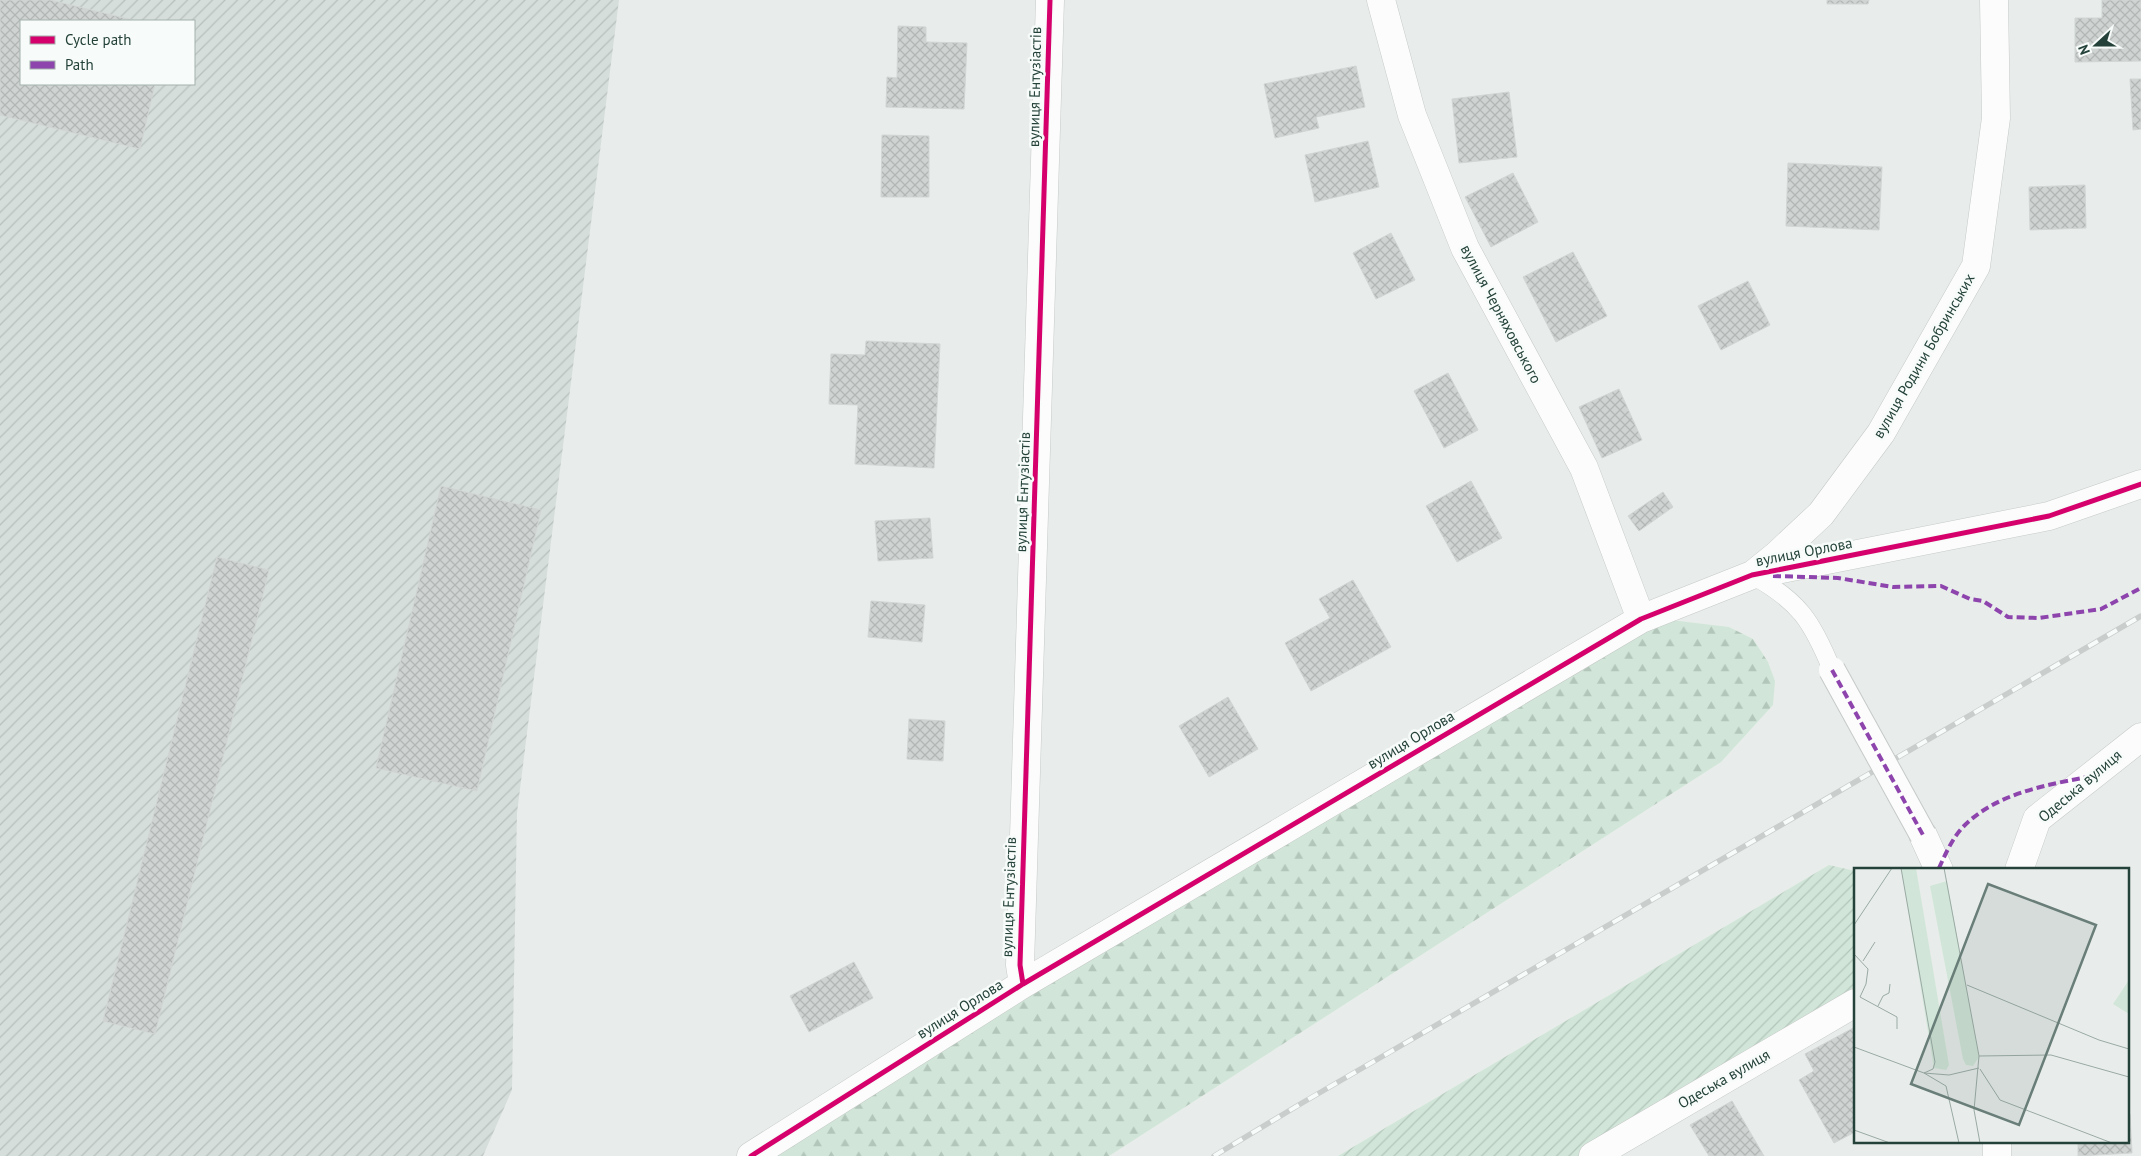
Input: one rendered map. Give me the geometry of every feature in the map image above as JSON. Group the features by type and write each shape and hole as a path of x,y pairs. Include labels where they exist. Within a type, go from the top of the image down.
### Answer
{"street":[{"name":"вулиця Ентузіастів","path":"1023,984 1020,965 1050,0"},
{"name":"вулиця Черняховського","path":"1382,0 1412,116 1465,248 1584,468 1641,619"},
{"name":"вулиця Родини Бобринських","path":"1752,575 1782,552 1821,514 1881,433 1976,266 1996,118 1994,0"},
{"name":"вулиця Орлова","path":"751,1156 1023,984 1641,619 1752,575 2049,516 2141,484"},
{"path":"1832,670 1938,868"},
{"name":"Одеська вулиця","path":"2019,868 2037,819 2141,737"},
{"name":"Одеська вулиця","path":"1593,1156 1854,1004"}],"lane":[{"path":"1752,575 1777,589 1800,610 1818,634 1832,670"}],"shaded area":[{"path":"0,0 619,0 517,813 512,1090 483,1156 0,1156"}],"green space":[{"path":"1645,617 1729,627 1753,639 1768,662 1775,681 1773,705 1721,762 1109,1156 751,1156"},
{"path":"1829,865 1854,871 1854,1004 1595,1156 1338,1156"}],"building":[{"path":"0,0 50,0 133,20 20,20 20,85 155,85 140,149 0,115"},
{"path":"1827,0 1869,0 1868,4 1827,4"},
{"path":"2102,0 2141,0 2141,61 2075,62 2075,18 2102,18"},
{"path":"898,26 926,27 926,42 967,43 964,109 886,107 887,77 897,78"},
{"path":"1356,66 1365,107 1316,117 1319,128 1275,138 1264,84"},
{"path":"2130,79 2141,79 2141,129 2133,130"},
{"path":"1509,92 1517,157 1459,163 1452,99"},
{"path":"882,135 929,136 929,197 881,197"},
{"path":"1368,141 1379,187 1315,202 1305,155"},
{"path":"1788,163 1882,167 1879,230 1786,226"},
{"path":"1513,173 1538,222 1491,247 1465,197"},
{"path":"2085,185 2086,228 2030,230 2029,187"},
{"path":"1391,233 1415,280 1376,299 1353,253"},
{"path":"1573,252 1607,316 1556,342 1523,277"},
{"path":"1748,281 1770,325 1721,350 1698,306"},
{"path":"866,341 940,344 934,468 855,464 858,405 829,404 831,354 865,355"},
{"path":"1448,373 1478,430 1444,448 1414,391"},
{"path":"1619,389 1642,440 1602,458 1579,407"},
{"path":"1471,481 1502,538 1457,562 1426,506"},
{"path":"441,486 541,510 477,791 376,768"},
{"path":"1663,492 1673,507 1639,531 1628,516"},
{"path":"930,518 933,558 878,561 875,521"},
{"path":"217,557 269,570 155,1034 103,1021"},
{"path":"1353,580 1391,647 1311,691 1285,643 1330,618 1319,599"},
{"path":"871,601 925,605 922,642 868,637"},
{"path":"1228,697 1258,749 1209,777 1179,726"},
{"path":"909,719 945,721 943,761 907,759"},
{"path":"854,962 873,998 809,1032 790,996"},
{"path":"1854,1028 1854,1133 1834,1143 1799,1080 1814,1071 1805,1054"},
{"path":"1732,1101 1764,1156 1709,1156 1690,1125"},
{"path":"2128,1114 2130,1114 2132,1153 2078,1156 2078,1144 2128,1144"}],"railway":[{"path":"1214,1156 1302,1103 2141,616"}],"marked path":[{"path":"1773,576 1838,578 1893,587 1941,586 1970,599 1983,601 2008,617 2039,618 2101,609 2141,588"},
{"path":"1832,670 1923,835"},
{"path":"1939,868 1958,832 1975,816 1989,807 2021,793 2088,777"}],"cycle path":[{"path":"1023,984 1020,965 1050,0"},
{"path":"751,1156 1023,984 1641,619 1752,575 2049,516 2141,484"}]}
